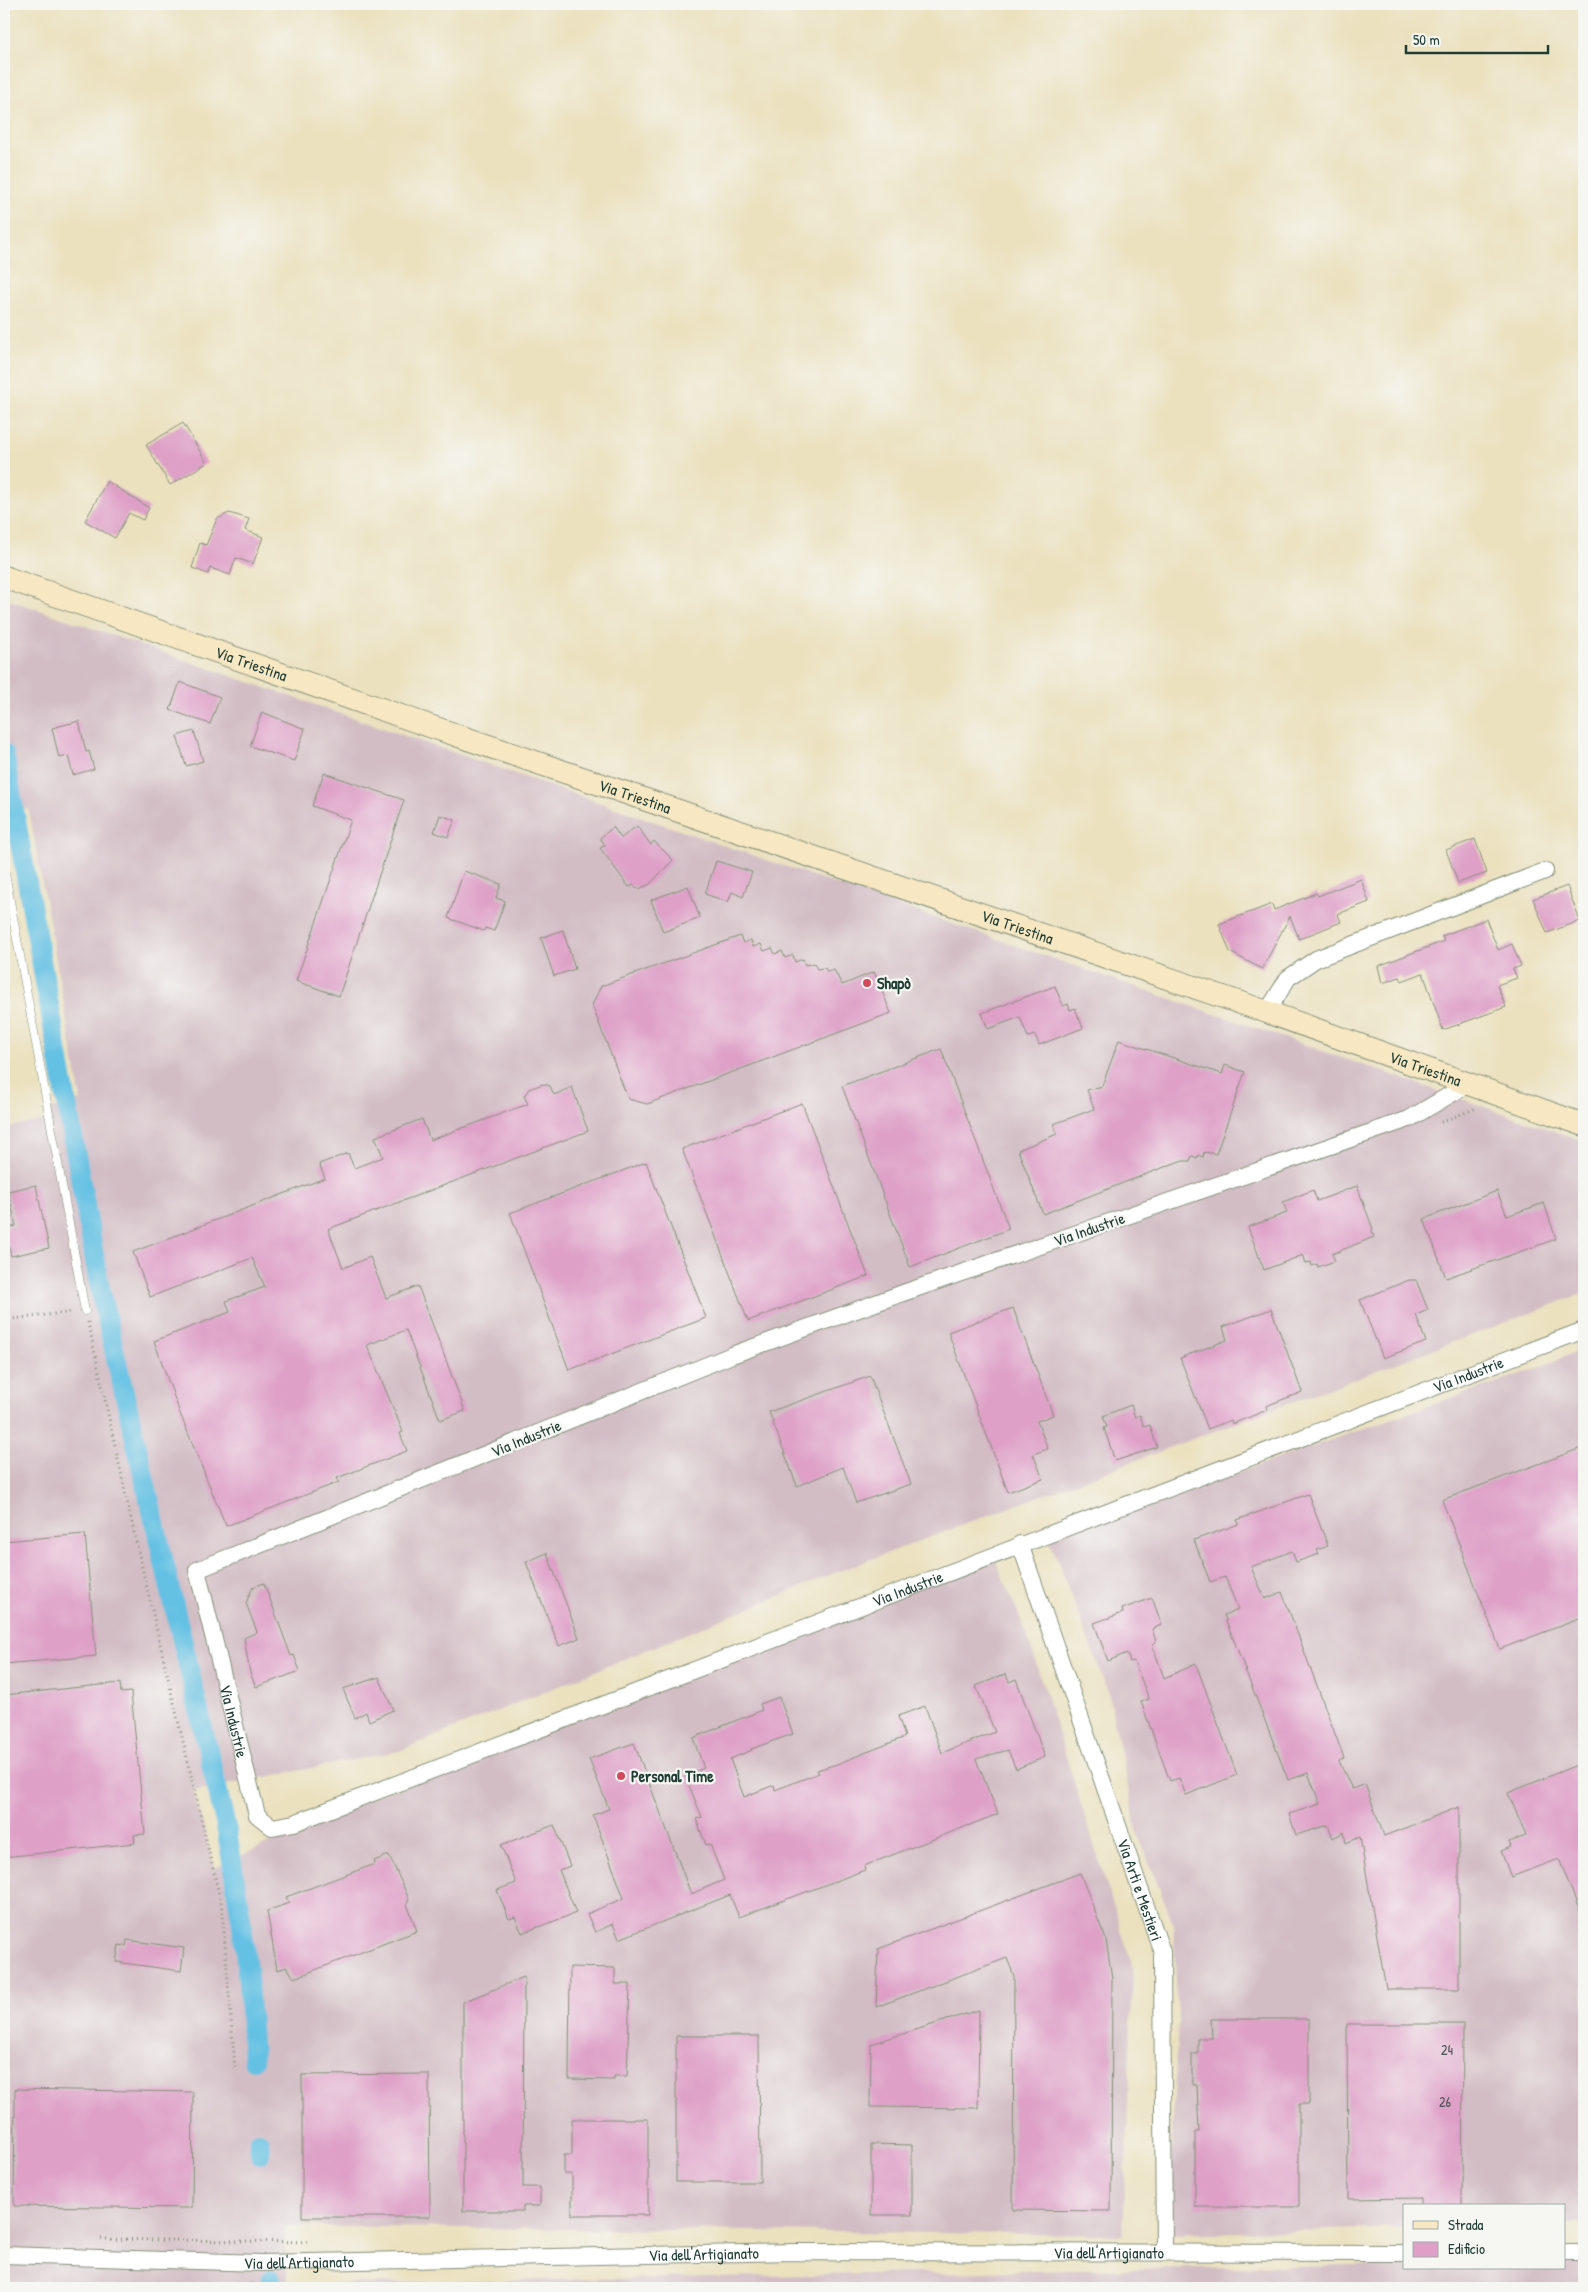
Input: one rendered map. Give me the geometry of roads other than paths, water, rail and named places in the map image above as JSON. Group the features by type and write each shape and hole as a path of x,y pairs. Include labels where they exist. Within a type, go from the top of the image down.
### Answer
{"main road":[{"name":"Via Triestina","path":"4,577 418,722 1267,1012 1584,1124"}],"street":[{"path":"1267,1012 1288,978 1316,959 1544,871"},
{"name":"Via Industrie","path":"1470,1083 1409,1119 902,1293 732,1355 197,1570 257,1815 272,1827 294,1823 1584,1330"},
{"name":"Via Arti e Mestieri","path":"1020,1544 1162,1952 1164,2251"},
{"name":"Via dell'Artigianato","path":"4,2255 261,2263 795,2252 1164,2251 1403,2253"},
{"path":"1566,2253 1584,2253"}],"lane":[{"path":"4,868 85,1311"}],"waterway":[{"path":"4,754 101,1294 227,1831 242,1925 248,1979 253,2060"},
{"path":"259,2141 260,2154"},
{"path":"271,2280 271,2288"}],"place":[{"name":"Shapò","path":"867,983"},
{"name":"Personal Time","path":"621,1776"}]}
